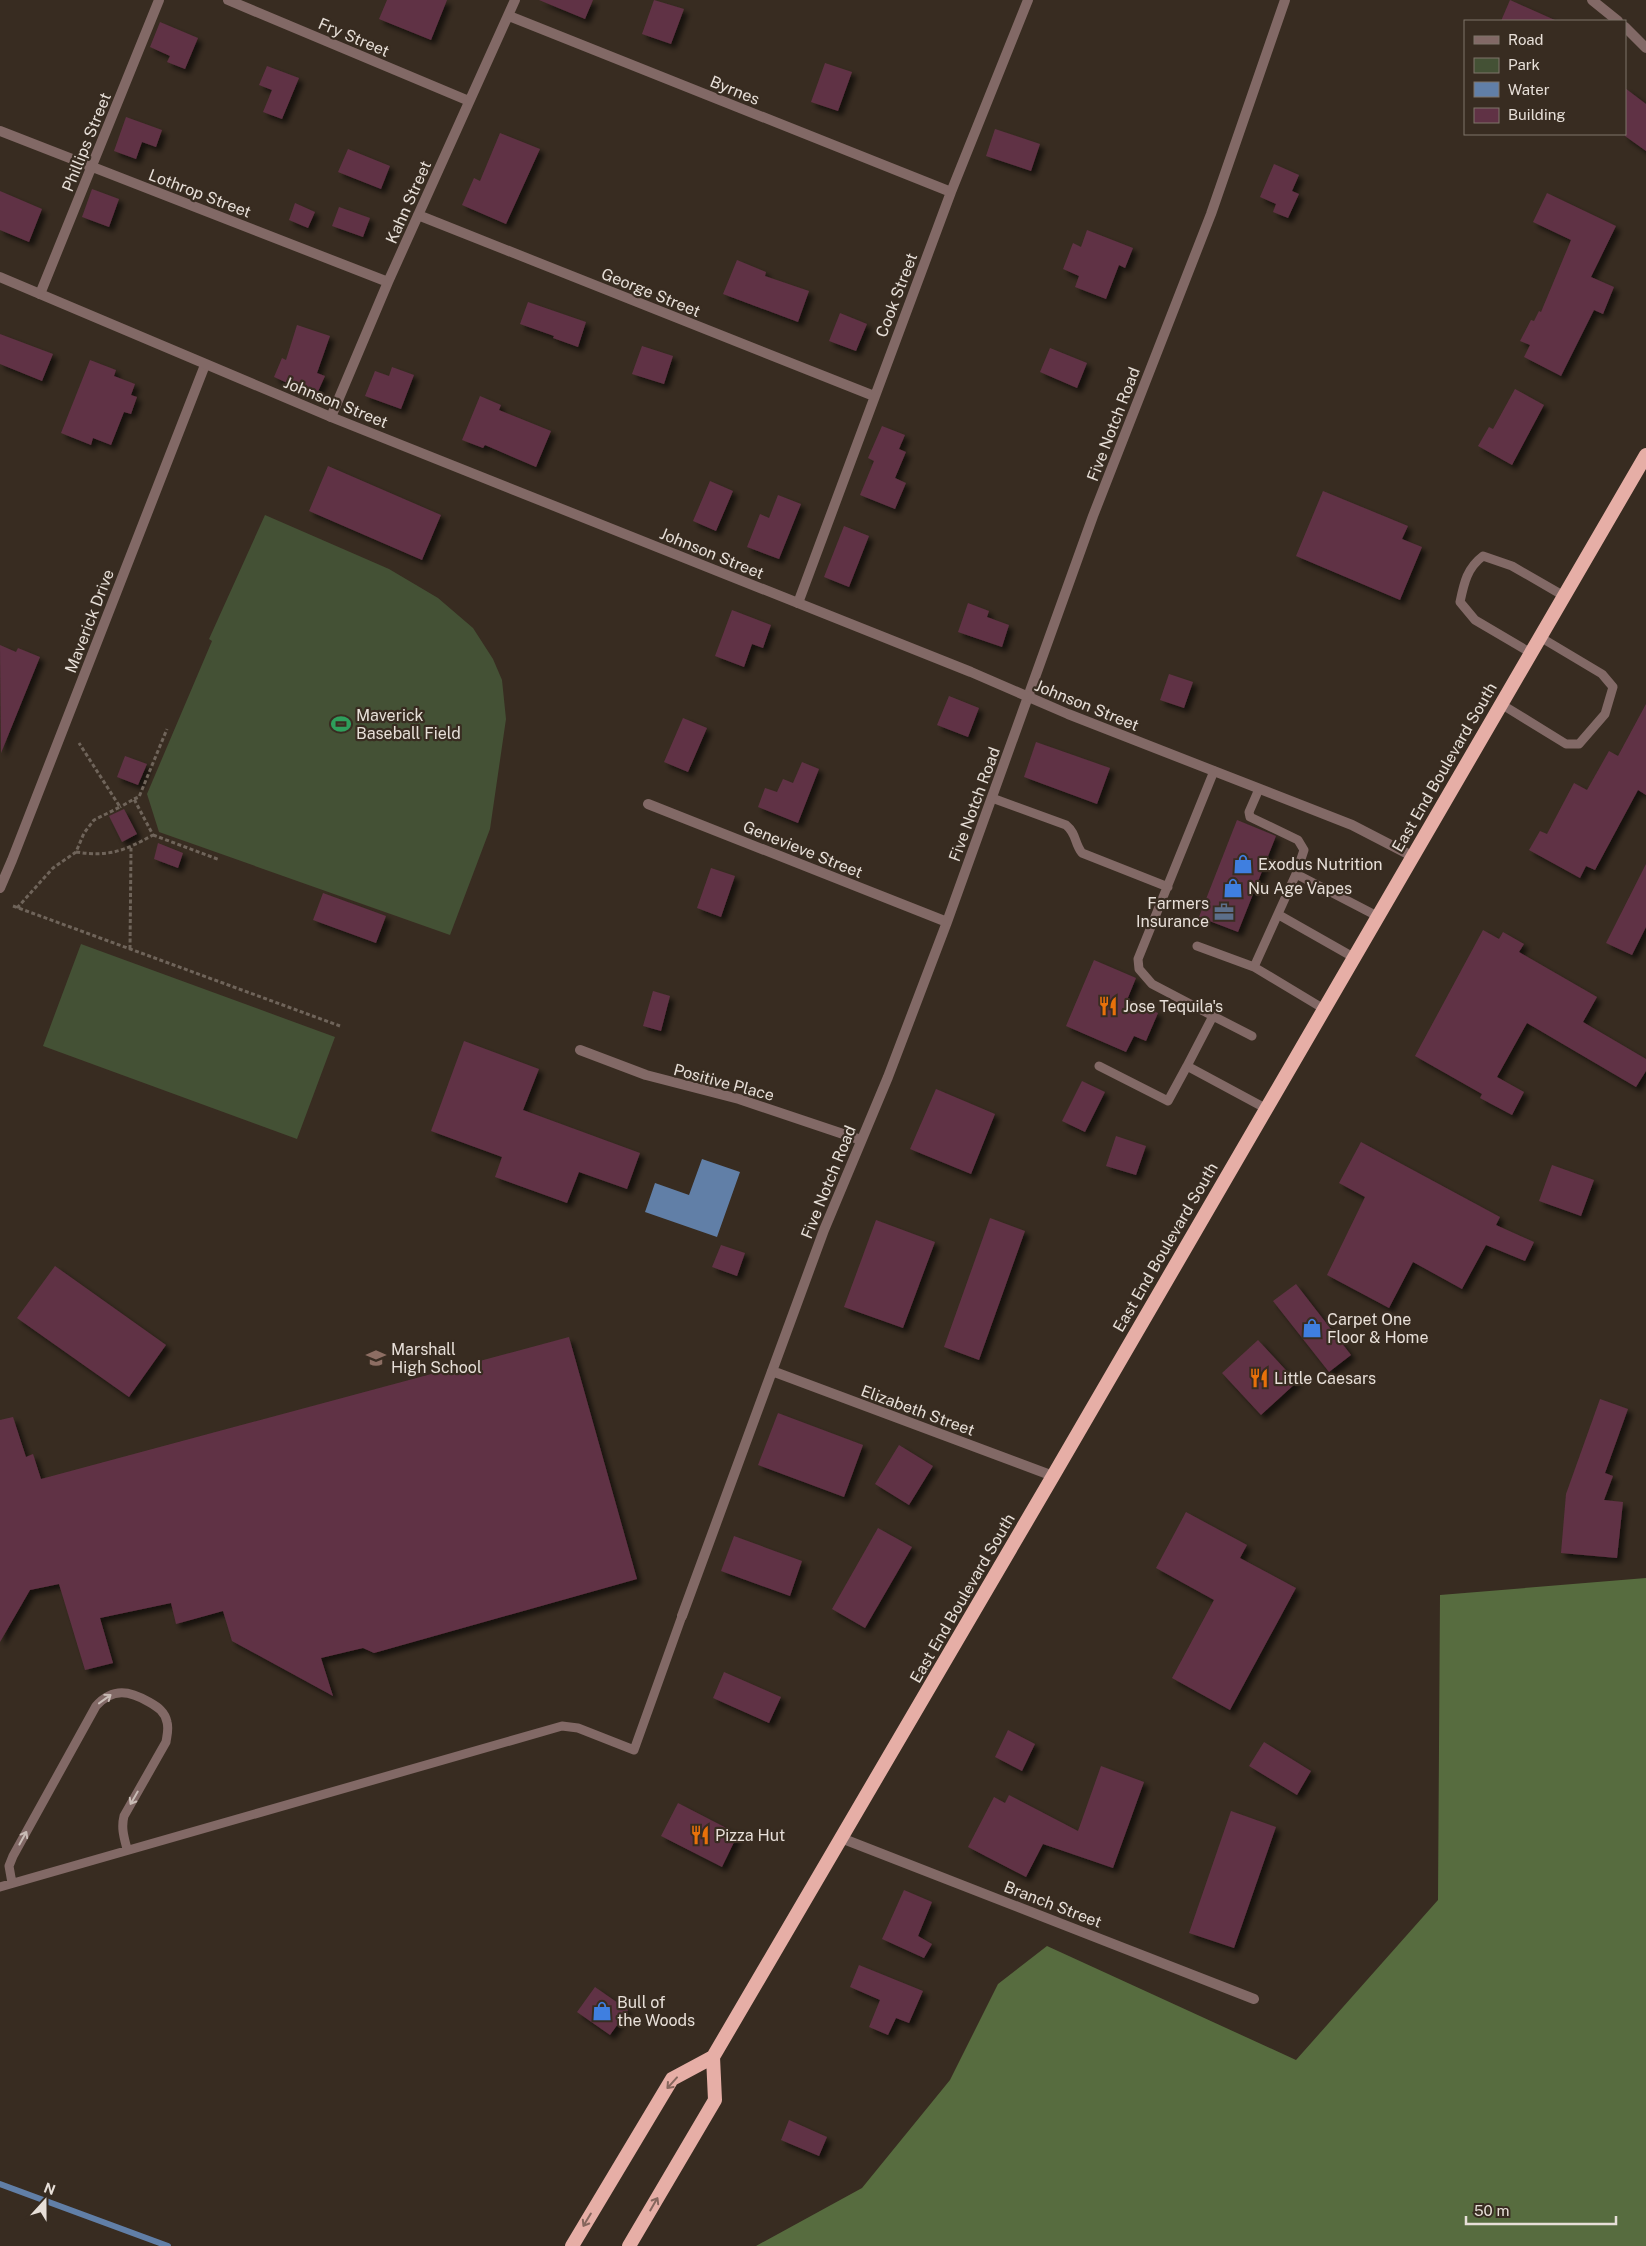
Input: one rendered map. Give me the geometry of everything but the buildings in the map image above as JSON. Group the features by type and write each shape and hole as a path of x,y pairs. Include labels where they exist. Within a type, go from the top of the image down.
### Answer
{"highway":[{"name":"East End Boulevard South","path":"713,2057 1646,455"},
{"path":"572,2246 672,2079 713,2057 714,2100 629,2246"}],"street":[{"name":"Phillips Street","path":"40,294 159,0"},
{"name":"Fry Street","path":"230,0 469,101"},
{"name":"Kahn Street","path":"331,417 388,282 509,16 514,0"},
{"name":"Cook Street","path":"798,603 951,192 1028,0"},
{"name":"Five Notch Road","path":"682,1616 824,1230 888,1076 947,922 1093,516 1211,214 1285,0"},
{"path":"1592,0 1617,20"},
{"name":"Byrnes","path":"509,16 951,192"},
{"path":"1626,29 1646,48"},
{"name":"Lothrop Street","path":"0,131 388,282"},
{"name":"George Street","path":"418,215 874,396"},
{"name":"Johnson Street","path":"0,277 331,417 1352,826 1412,856"},
{"name":"Maverick Drive","path":"0,888 20,842 205,365"},
{"name":"Genevieve Street","path":"648,804 947,922"},
{"name":"Positive Place","path":"580,1050 646,1076 731,1097 861,1140"},
{"name":"Elizabeth Street","path":"772,1372 1053,1476"},
{"name":"Branch Street","path":"841,1838 1254,1999"}],"lane":[{"path":"1531,653 1475,620 1460,602 1465,578 1474,563 1483,556 1512,566 1564,596"},
{"path":"1501,704 1566,744 1579,744 1605,714 1613,687 1602,674 1540,637"},
{"path":"1214,771 1138,959 1139,969 1152,984 1252,1036"},
{"path":"1254,968 1296,874 1304,850 1298,840 1250,817 1258,789"},
{"path":"992,798 1066,826 1074,831 1077,847 1082,853 1168,887"},
{"path":"1296,874 1377,916"},
{"path":"1278,915 1354,957"},
{"path":"1196,946 1254,968 1324,1009"},
{"path":"1099,1066 1168,1101 1213,1016"},
{"path":"1187,1066 1266,1108"},
{"path":"0,1887 127,1849 562,1726 578,1728 634,1750 682,1616"},
{"path":"12,1883 9,1866 13,1856 96,1706 108,1696 125,1691 135,1694 158,1707 164,1713 168,1730 166,1742 124,1816 122,1825 127,1849"}],"path":[{"path":"167,729 139,797 94,820 84,833 76,852 53,868 15,907 340,1026"},
{"path":"79,743 120,807"},
{"path":"134,799 152,835 220,860"},
{"path":"76,852 100,854 126,850 152,835"},
{"path":"130,949 131,847"}],"green space":[{"name":"Maverick Baseball Field","path":"265,515 389,569 438,598 473,628 493,659 502,680 506,719 490,829 450,935 159,832 147,794 212,641 209,639"},
{"path":"81,944 335,1037 297,1139 43,1046"},
{"path":"1646,1578 1646,2246 756,2246 862,2188 950,2080 998,1984 1047,1946 1296,2060 1438,1900 1440,1595"}],"water":[{"path":"702,1159 740,1172 717,1237 645,1212 655,1183 689,1195"}],"waterway":[{"path":"0,2184 168,2246"}],"place":[{"name":"Maverick Baseball Field","path":"341,724"},
{"name":"Exodus Nutrition","path":"1243,864"},
{"name":"Nu Age Vapes","path":"1233,888"},
{"name":"Farmers Insurance","path":"1224,912"},
{"name":"Jose Tequila's","path":"1108,1006"},
{"name":"Carpet One Floor & Home","path":"1312,1328"},
{"name":"Marshall High School","path":"376,1358"},
{"name":"Little Caesars","path":"1259,1378"},
{"name":"Pizza Hut","path":"700,1835"},
{"name":"Bull of the Woods","path":"602,2011"}]}
